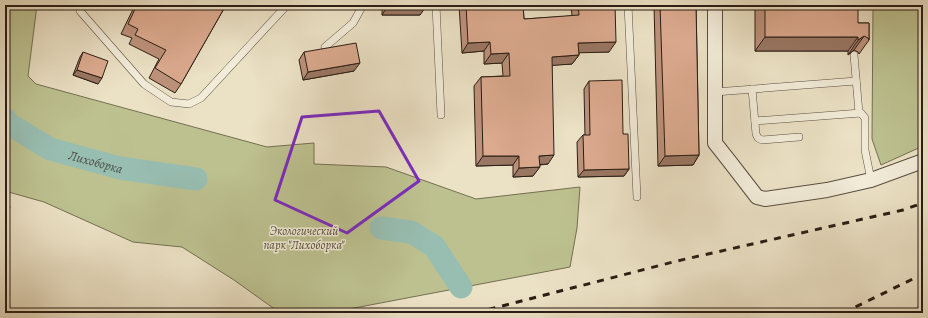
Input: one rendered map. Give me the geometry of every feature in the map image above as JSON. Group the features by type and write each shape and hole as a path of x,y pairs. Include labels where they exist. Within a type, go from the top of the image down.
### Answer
{"street":[{"path":"715,5 715,143 757,197 765,199 827,190 872,180 923,162"}],"lane":[{"path":"80,11 144,84 171,102 188,104 201,98 287,5"},
{"path":"325,47 353,23 363,5"},
{"path":"436,5 441,115"},
{"path":"628,5 637,197"},
{"path":"854,54 859,113"},
{"path":"715,92 856,81"},
{"path":"752,89 756,134 760,139 799,137"},
{"path":"754,121 862,114 865,118 865,150 872,180"}],"highlighted area":[{"path":"379,111 419,181 347,233 275,200 302,117"}],"green space":[{"name":"Экологический парк \"Лихоборка\"","path":"5,5 37,5 28,76 36,84 267,147 314,143 314,164 386,167 476,199 580,187 577,228 570,267 328,313 280,313 234,280 182,247 133,242 44,202 5,191"},
{"path":"873,5 923,5 923,146 881,165 872,139"}],"building":[{"path":"137,5 226,5 181,84 155,68 166,50 135,35 138,29 128,24"},
{"path":"387,5 425,5 425,8 387,7"},
{"path":"466,5 523,5 524,19 579,15 578,5 615,5 616,42 578,43 579,55 552,57 554,155 539,156 540,167 519,168 519,156 483,156 481,77 510,76 509,53 491,54 490,42 468,43"},
{"path":"660,5 696,5 699,155 665,156"},
{"path":"765,5 792,5 792,9 858,9 858,23 869,23 869,40 864,36 858,40 858,37 765,37"},
{"path":"356,43 360,63 308,72 304,52"},
{"path":"83,52 108,61 102,78 77,70"},
{"path":"622,80 623,134 628,134 629,169 584,170 583,135 590,135 589,81"},
{"path":"5,197 10,207 5,209"}],"waterway":[{"name":"Лихоборка","path":"5,119 9,124 50,149 120,168 196,179"},
{"name":"Лихоборка","path":"381,228 411,232 434,246 461,287"}],"railway":[{"path":"475,313 677,261 903,210 923,203"},
{"path":"843,313 923,274"},
{"path":"905,313 923,306"}]}
